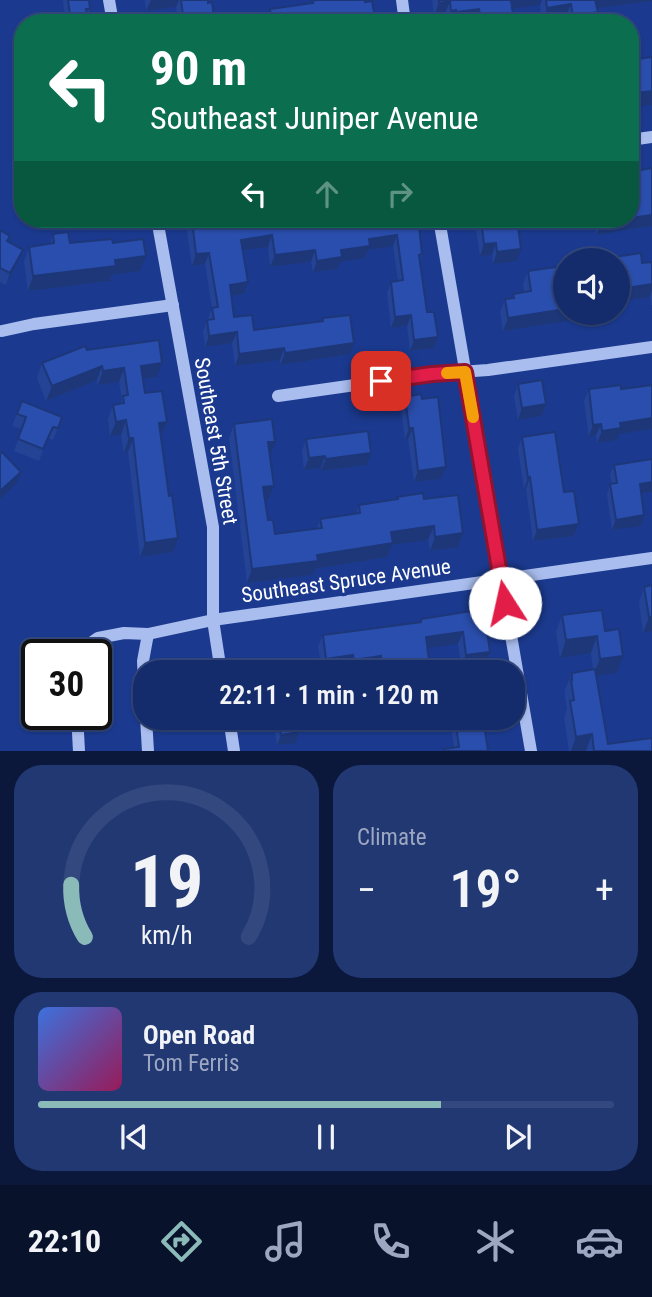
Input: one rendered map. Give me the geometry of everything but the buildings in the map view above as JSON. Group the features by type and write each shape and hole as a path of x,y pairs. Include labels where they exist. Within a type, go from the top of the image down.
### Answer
{"street":[{"name":"Southeast 5th Street","path":"159,228 214,527 213,621 219,660"},
{"path":"441,228 531,751"},
{"path":"1,334 34,324 173,305"},
{"path":"278,396 652,347"},
{"name":"Southeast Spruce Avenue","path":"96,639 124,633 148,634 213,621 652,558"},
{"path":"143,660 148,634"},
{"path":"78,730 79,751"},
{"path":"147,730 148,751"},
{"path":"231,730 234,751"}],"slow traffic":[{"path":"447,373 465,372 473,417"}],"route":[{"path":"381,381 465,372 505,603"}]}
